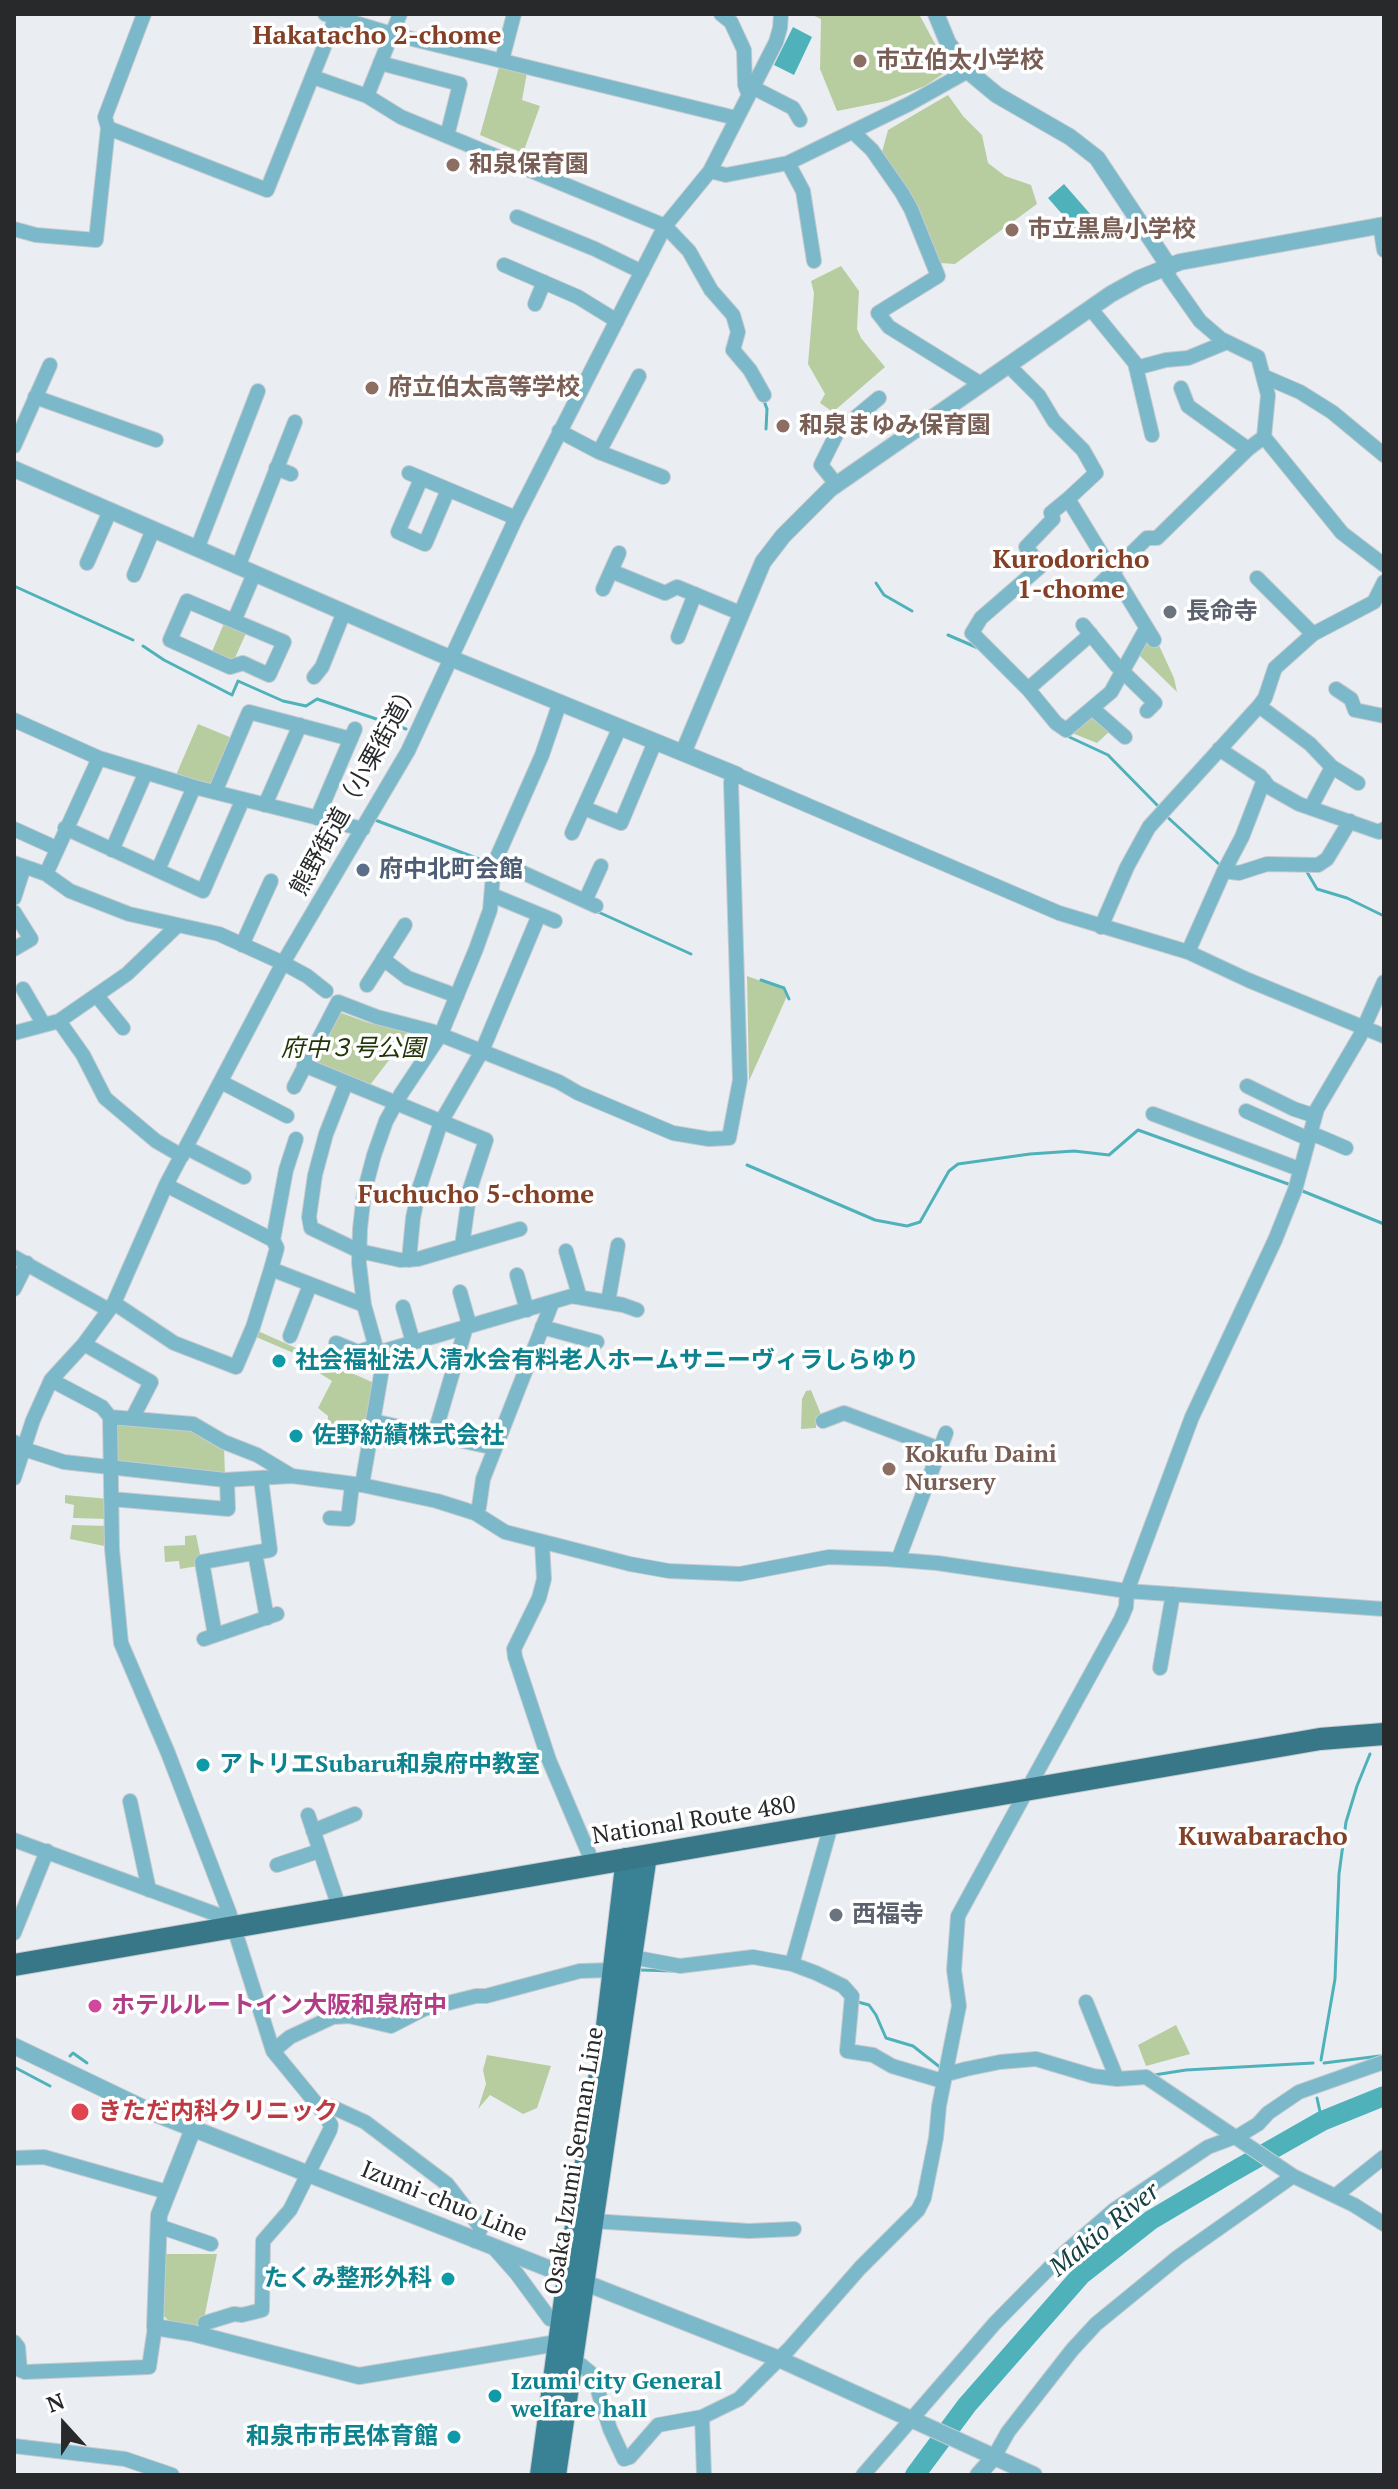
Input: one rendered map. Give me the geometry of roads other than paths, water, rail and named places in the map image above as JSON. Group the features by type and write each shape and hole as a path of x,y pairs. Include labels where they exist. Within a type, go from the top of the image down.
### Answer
{"highway":[{"name":"National Route 480","path":"14,1965 232,1923 340,1910 1320,1739 1384,1734"}],"main road":[{"name":"Osaka Izumi Sennan Line","path":"540,2475 557,2343 592,2221 632,1957 637,1856"},
{"name":"Osaka Izumi Sennan Line","path":"556,2475 572,2363 575,2280 612,1970 637,1856"}],"street":[{"path":"14,229 36,235 96,240 108,128 105,117 144,14"},
{"path":"367,96 400,14"},
{"path":"502,60 514,14"},
{"path":"721,14 731,22 744,50 745,85 782,108 793,108 800,120"},
{"name":"熊野街道（小栗街道）","path":"14,1478 19,1445 51,1380 84,1344 111,1306 166,1185 283,963 425,718 516,518 665,226 710,171 776,42 781,14"},
{"path":"936,14 948,43 968,71 997,95 1070,137 1097,158 1168,265 1169,277 1180,295 1200,321 1227,342 1258,357 1268,395 1264,437 1342,533 1384,565"},
{"path":"108,128 267,190 313,77 331,15 372,20 392,34 736,118"},
{"path":"380,63 460,84 447,136"},
{"path":"710,171 726,175 788,163 968,71"},
{"path":"313,77 367,96 401,117 665,226 689,251 711,290 733,315 738,332 733,350 750,370 764,395"},
{"path":"853,132 872,150 902,193 938,276 878,313 889,327 981,384"},
{"path":"788,163 803,191 799,213 814,261"},
{"path":"517,217 544,222 597,244 642,272"},
{"path":"683,753 763,562 808,509 836,484 1090,308 1123,287 1168,265 1382,225 1384,250"},
{"path":"504,265 578,297 617,321"},
{"path":"535,304 544,282"},
{"path":"1090,308 1136,368 1139,409 1152,435"},
{"path":"1136,368 1188,358 1227,342"},
{"path":"14,446 50,365"},
{"path":"1008,365 1039,396 1050,424 1083,450 1096,473 1051,513 1053,519 1026,547 1041,566 981,618 972,633 1066,730 1111,692 1150,635 1068,499"},
{"path":"599,452 623,395 639,376"},
{"path":"1263,376 1300,392 1332,412 1384,455"},
{"path":"1181,388 1188,406 1248,449"},
{"path":"197,549 229,482 249,430 258,391"},
{"path":"35,397 92,412 150,434"},
{"path":"836,484 821,465 837,433 848,431 871,400"},
{"path":"238,567 256,505 295,422"},
{"path":"559,431 599,452 658,470"},
{"path":"1092,592 1147,538 1157,538 1264,437"},
{"path":"276,468 291,474"},
{"path":"14,469 451,658 737,775 1059,913 1188,952 1384,1036"},
{"path":"457,490 425,544 398,532 415,476 457,490 516,518"},
{"path":"87,563 110,511"},
{"path":"134,575 153,530"},
{"path":"603,589 619,553"},
{"path":"611,571 665,593 677,587 740,613"},
{"path":"234,621 254,574"},
{"path":"1257,578 1313,634"},
{"path":"1101,927 1127,867 1149,827 1259,706 1265,698 1275,668 1313,634 1374,602 1384,582"},
{"path":"678,637 695,594"},
{"path":"187,601 234,621 284,642 269,675 243,663 230,667 170,640 187,601"},
{"path":"314,677 322,667 344,612"},
{"path":"1028,689 1087,630 1116,665 1155,703 1147,711"},
{"path":"1336,689 1351,699 1355,710 1384,716"},
{"path":"330,1518 348,1519 373,1421 382,1369 364,1305 359,1251 364,1193 374,1155 395,1104 441,1034 457,996 490,910 495,860 542,755 560,702"},
{"path":"1259,706 1310,744 1332,767 1358,783"},
{"path":"1092,708 1117,735"},
{"path":"215,792 249,712 353,734 317,818"},
{"path":"14,720 99,758 194,787 363,829"},
{"path":"265,805 300,725"},
{"path":"572,833 620,727"},
{"path":"584,808 621,823 655,742"},
{"path":"1219,749 1264,780 1269,787 1299,804 1379,832 1384,829"},
{"path":"46,874 99,758"},
{"path":"1311,807 1332,767"},
{"path":"112,850 146,772"},
{"path":"294,1087 338,1002 377,1017 441,1034 673,1133 709,1139 729,1138 740,1080 731,782 737,775"},
{"path":"1188,952 1242,837 1264,780"},
{"path":"158,870 194,787"},
{"path":"65,828 203,891 243,799"},
{"path":"1224,871 1239,873 1267,864 1318,865 1327,859 1350,821"},
{"path":"14,829 56,848"},
{"path":"495,860 536,872 591,903 602,874"},
{"path":"14,898 19,865 46,874 70,891 129,914 219,934 283,963 326,991"},
{"path":"242,945 268,901 271,881"},
{"path":"492,895 555,921"},
{"path":"14,912 31,939 14,949"},
{"path":"409,1260 419,1189 441,1122 482,1051 539,915"},
{"path":"14,1033 59,1021 97,996 127,974 178,925"},
{"path":"367,985 404,933"},
{"path":"383,959 396,976 457,996"},
{"path":"572,2363 581,2365 593,2375 610,2429 624,2459 630,2457 658,2425 702,2417 739,2399 918,2210 924,2198 959,2006 954,1970 958,1916 1121,1619 1127,1591 1192,1417 1275,1240 1295,1190 1315,1116 1364,1028 1384,982"},
{"path":"23,989 44,1025"},
{"path":"97,996 123,1028"},
{"path":"59,1021 83,1055 105,1098 156,1141 244,1176"},
{"path":"304,1065 486,1140 470,1189 462,1246"},
{"path":"221,1082 276,1104 287,1116"},
{"path":"346,1083 326,1134 315,1175 309,1217 311,1228 359,1251 384,1259 409,1260 520,1229"},
{"path":"1247,1086 1315,1116"},
{"path":"1254,1110 1302,1136 1318,1136 1346,1148"},
{"path":"1161,1113 1203,1127 1299,1169"},
{"path":"273,1240 286,1170 296,1139"},
{"path":"14,1289 20,1260 111,1306 174,1343 236,1367 253,1327 277,1248 273,1240 166,1185"},
{"path":"608,1302 618,1245"},
{"path":"566,1251 578,1291 576,1297"},
{"path":"271,1269 364,1305"},
{"path":"517,1275 527,1310"},
{"path":"290,1336 310,1285"},
{"path":"434,1436 468,1320 460,1292"},
{"path":"336,1343 358,1352 370,1348 377,1351 576,1297 637,1310"},
{"path":"475,1513 479,1507 483,1479 552,1303"},
{"path":"403,1307 413,1342"},
{"path":"542,1327 597,1342"},
{"path":"84,1344 151,1382 132,1419"},
{"path":"51,1380 102,1407 110,1417 112,1549 121,1643 168,1753 232,1923 273,2051 331,2125 290,2210 263,2241 262,2310 205,2323"},
{"path":"823,1421 844,1413 940,1449"},
{"path":"110,1417 193,1424 292,1476"},
{"path":"373,1421 495,1448"},
{"path":"898,1560 946,1433"},
{"path":"19,1445 64,1462 227,1480 292,1476 357,1485 437,1501 475,1513 505,1532 542,1542 630,1564 686,1573 740,1574 829,1557 898,1560 1127,1591 1384,1609"},
{"path":"255,1553 272,1616 210,1637 202,1562 270,1550 261,1479"},
{"path":"111,1499 228,1509 227,1480"},
{"path":"542,1542 544,1579 539,1598 514,1649 515,1657 549,1760 589,1854 590,1864"},
{"path":"1160,1668 1173,1594"},
{"path":"130,1801 149,1890"},
{"path":"313,1831 355,1814"},
{"path":"308,1815 340,1910"},
{"path":"792,1964 831,1825"},
{"path":"14,1840 221,1916 232,1923"},
{"path":"14,1933 21,1895 47,1851"},
{"path":"277,1865 319,1851"},
{"path":"632,1957 680,1966 753,1957 792,1964 843,1986 852,2000 847,2051 873,2055 892,2066 939,2080 947,2074 1000,2062 1036,2059 1093,2076 1117,2079 1146,2077 1293,2176 1384,2224"},
{"path":"273,2051 299,2032 333,2017 349,2016 391,2026 424,2009 580,1971 612,1970"},
{"path":"1086,2002 1117,2079"},
{"name":"Izumi-chuo Line","path":"14,2046 79,2079 193,2129 779,2359 1034,2475"},
{"path":"863,2475 915,2419 995,2323 1062,2255 1114,2210 1208,2147 1258,2124 1268,2113 1299,2092 1384,2062"},
{"path":"319,2107 330,2106 365,2122 439,2177 481,2228 475,2241"},
{"path":"14,2342 18,2347 20,2370 25,2372 149,2367 155,2327 159,2215 193,2129"},
{"path":"14,2158 44,2157 167,2192"},
{"path":"1335,2196 1384,2157"},
{"path":"978,2475 990,2455 1072,2350 1096,2324 1178,2257 1293,2176"},
{"path":"592,2221 749,2231 794,2229"},
{"path":"158,2226 211,2244"},
{"path":"494,2248 550,2319"},
{"path":"155,2327 192,2333 359,2376 557,2343"},
{"path":"702,2417 704,2475"},
{"path":"14,2446 125,2459 172,2475"}],"water":[{"path":"793,27 812,37 794,75 774,65"},
{"path":"1064,184 1092,216 1076,230 1048,198"}],"waterway":[{"path":"764,401 767,409 766,429"},
{"path":"876,583 884,595 912,611"},
{"path":"14,586 133,640"},
{"path":"948,635 978,648"},
{"path":"143,646 232,695 238,681 283,701 306,706 317,699 406,729"},
{"path":"1065,735 1108,755 1159,807"},
{"path":"1164,814 1221,866"},
{"path":"375,820 487,862"},
{"path":"1307,872 1317,889 1347,898 1384,916"},
{"path":"596,911 691,954"},
{"path":"761,980 784,988 789,999"},
{"path":"747,1165 875,1220 907,1226 920,1222 949,1171 958,1164 1074,1151 1109,1155 1138,1130 1291,1185"},
{"path":"1300,1190 1384,1224"},
{"path":"1321,2060 1335,1979 1339,1874 1346,1822 1370,1754"},
{"path":"641,1970 673,1971"},
{"path":"858,2002 869,2005 886,2038 913,2046 941,2068"},
{"path":"70,2056 73,2053 87,2063"},
{"path":"1324,2063 1380,2056"},
{"path":"1154,2075 1186,2070 1313,2063"},
{"path":"14,2067 50,2086"},
{"name":"Makio River","path":"915,2475 967,2405 1081,2275 1151,2220 1227,2175 1322,2121 1384,2096"},
{"path":"1317,2098 1322,2121"}],"place":[{"name":"市立伯太小学校","path":"860,61"},
{"name":"和泉保育園","path":"453,165"},
{"name":"市立黒鳥小学校","path":"1012,230"},
{"name":"府立伯太高等学校","path":"372,388"},
{"name":"和泉まゆみ保育園","path":"783,426"},
{"name":"長命寺","path":"1170,612"},
{"name":"府中北町会館","path":"363,870"},
{"name":"社会福祉法人清水会有料老人ホームサニーヴィラしらゆり","path":"279,1361"},
{"name":"佐野紡績株式会社","path":"296,1436"},
{"name":"Kokufu Daini Nursery","path":"889,1469"},
{"name":"アトリエSubaru和泉府中教室","path":"203,1765"},
{"name":"西福寺","path":"836,1915"},
{"name":"ホテルルートイン大阪和泉府中","path":"95,2006"},
{"name":"きただ内科クリニック","path":"80,2112"},
{"name":"たくみ整形外科","path":"448,2279"},
{"name":"Izumi city General welfare hall","path":"495,2396"},
{"name":"和泉市市民体育館","path":"454,2437"}],"district":[{"name":"Hakatacho 2-chome","path":"377,37"},
{"name":"Kurodoricho 1-chome","path":"1071,576"},
{"name":"Fuchucho 5-chome","path":"476,1196"},
{"name":"Kuwabaracho","path":"1263,1838"}],"park label":[{"name":"府中３号公園","path":"353,1049"}]}
